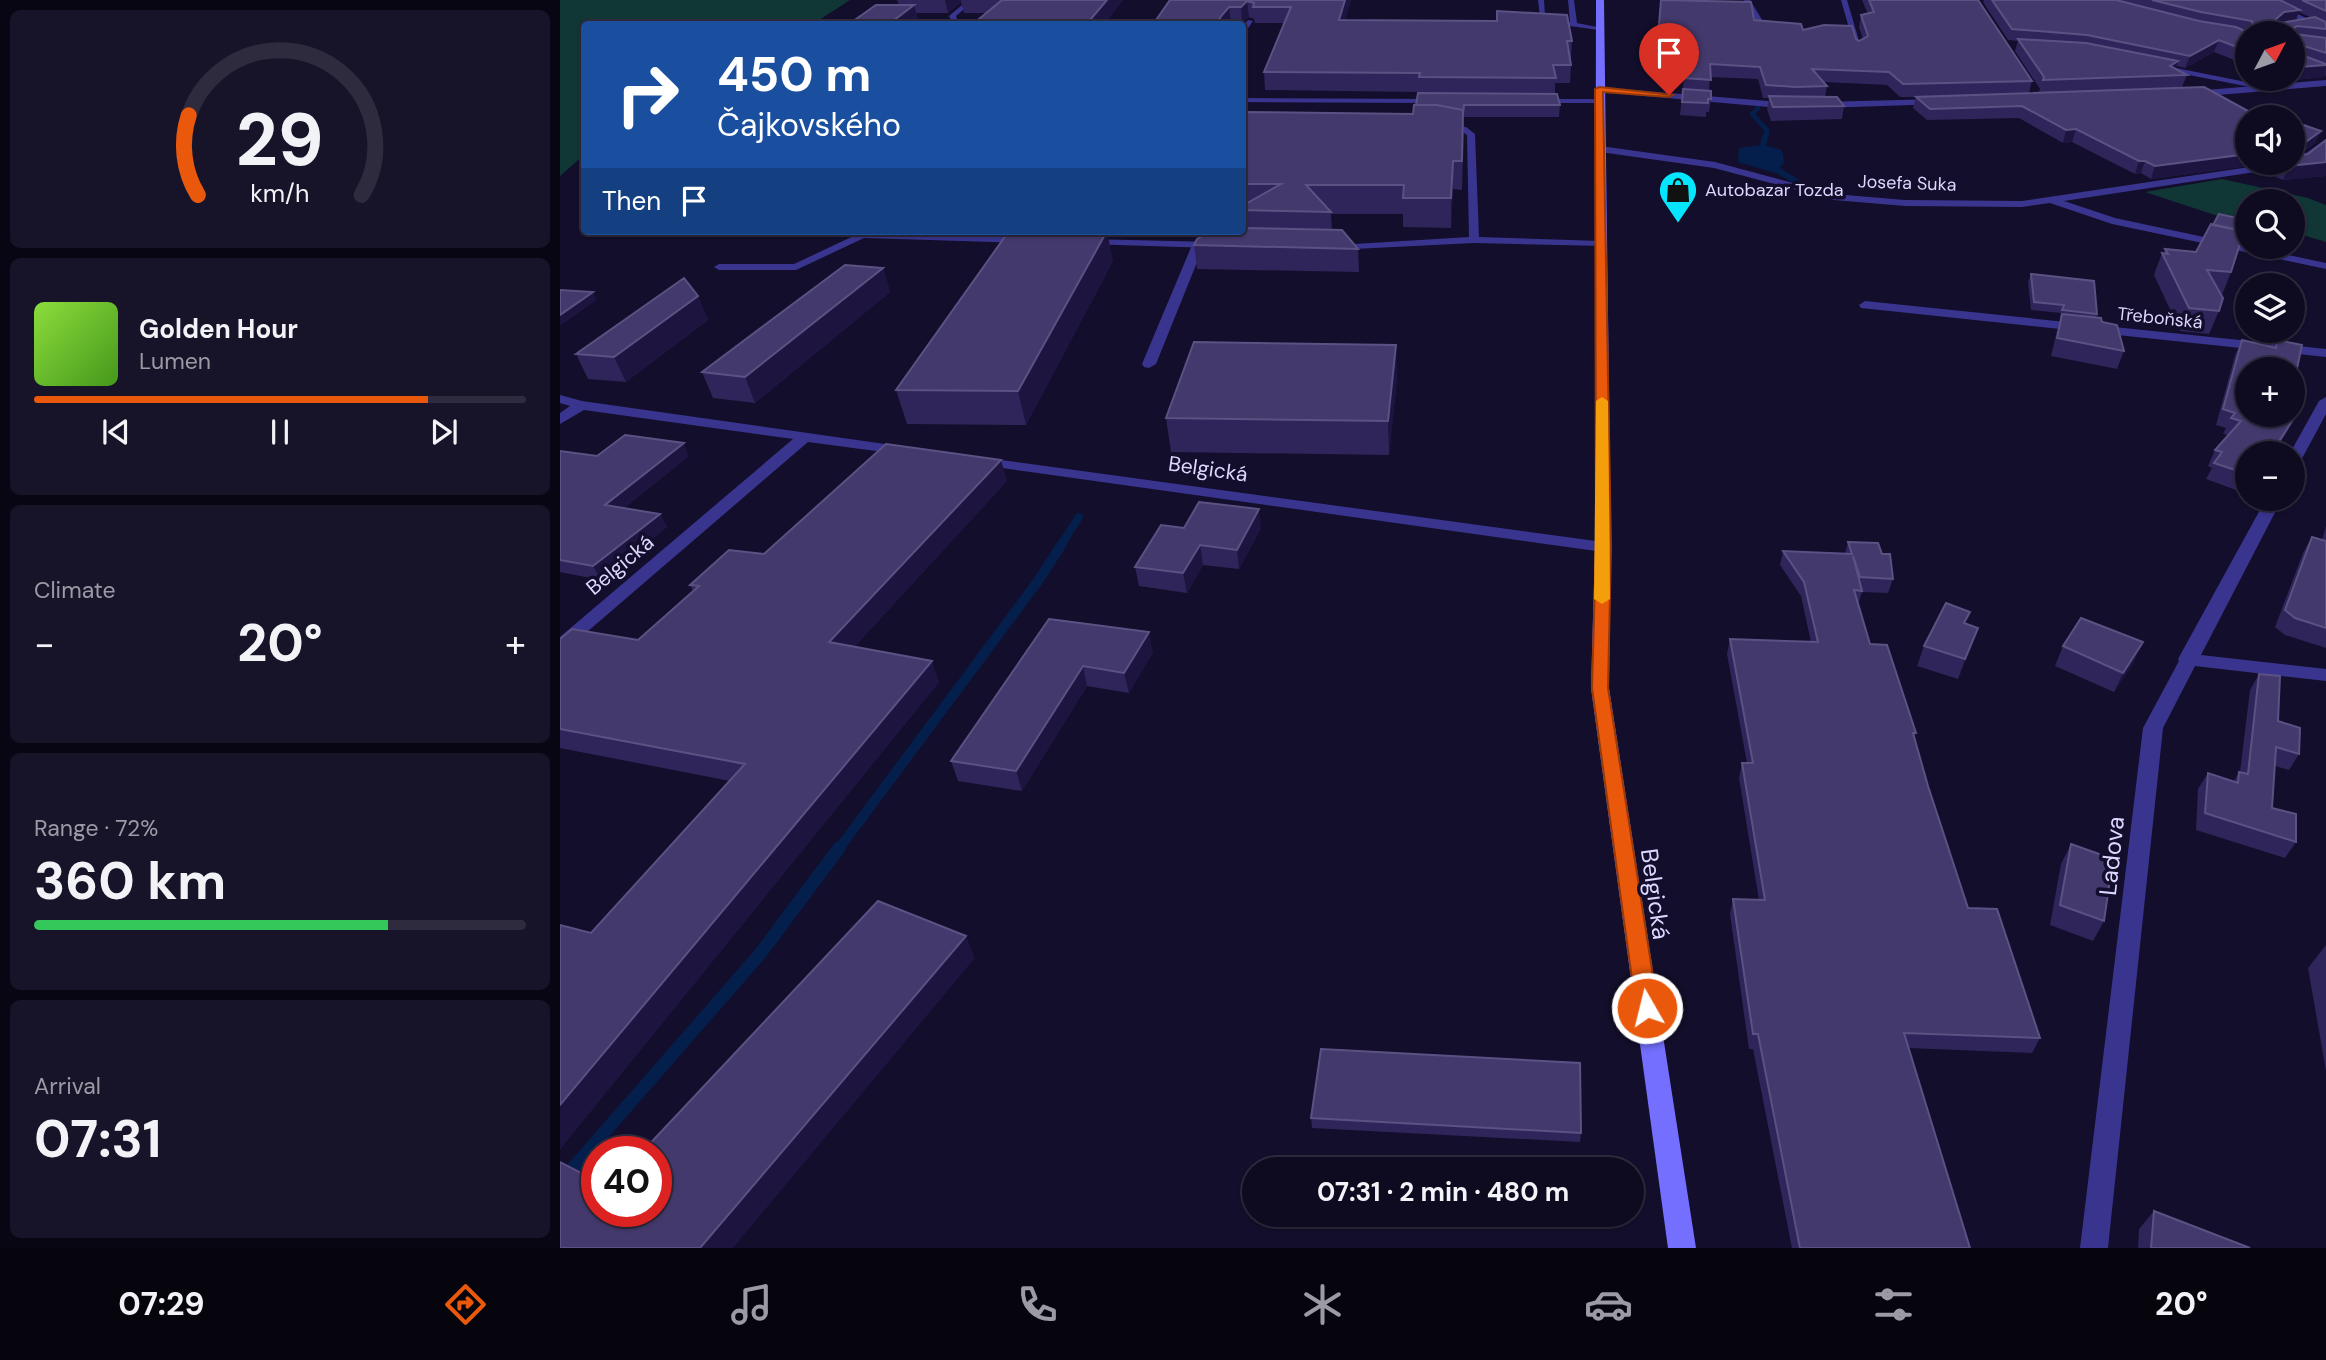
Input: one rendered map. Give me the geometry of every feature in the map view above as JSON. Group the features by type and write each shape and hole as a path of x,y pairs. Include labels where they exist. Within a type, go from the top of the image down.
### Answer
{"street":[{"name":"Belgická","path":"1600,0 1604,547 1600,688 1682,1248"},
{"path":"2264,0 2326,31"},
{"path":"2305,24 2326,23"},
{"path":"2305,85 2326,83"},
{"path":"1599,89 1794,106 1952,102"},
{"path":"2177,95 2240,91"},
{"name":"Josefa Suka","path":"1600,149 1715,165 1834,197 1918,203 2022,204 2301,162 2326,142"},
{"name":"Josefa Suka","path":"2049,200 2112,221 2326,267"},
{"path":"1149,364 1198,244"},
{"name":"Třeboňská","path":"1865,305 2326,353"},
{"path":"560,399 581,405 915,452"},
{"path":"2304,441 2326,401"},
{"path":"560,420 581,405"},
{"name":"Belgická","path":"560,646 805,437"},
{"name":"Belgická","path":"957,458 1604,547"},
{"name":"Ladova","path":"2094,1248 2153,728 2268,511"},
{"path":"2188,659 2326,675"}],"lane":[{"path":"946,21 972,0"},
{"path":"1541,0 1542,17 1599,28"},
{"path":"1571,0 1574,25"},
{"path":"1747,0 1752,10 1760,17 1763,30 1790,31"},
{"path":"1844,0 1859,49"},
{"path":"952,16 954,21"},
{"path":"1246,28 1250,21"},
{"path":"1842,33 1854,34"},
{"path":"2145,63 2235,82"},
{"path":"1246,100 1448,101"},
{"path":"1531,101 1600,101"},
{"path":"1439,128 1463,129 1471,134 1474,240"},
{"path":"719,267 796,267 859,235"},
{"path":"912,235 1036,240"},
{"path":"1329,248 1474,240 1601,244"},
{"path":"1077,241 1224,245"}],"green space":[{"path":"560,0 850,0 818,21 581,21 581,158 560,176"},
{"path":"2222,179 2267,189 2235,189 2235,217 2218,216 2145,192"},
{"path":"2305,197 2326,205 2326,242 2305,236"}],"water":[{"path":"1763,145 1782,150 1784,163 1775,173 1738,162 1739,148"}],"building":[{"path":"1002,0 1107,0 1090,20 1156,20 1170,0 1345,0 1339,20 1497,21 1497,11 1567,15 1572,41 1567,41 1571,65 1553,65 1556,78 1419,77 1420,73 1264,72 1291,7 1253,7 1254,3 1247,1 1241,7 1229,7 1218,21 977,21"},
{"path":"1661,0 1751,2 1754,20 1801,24 1803,30 1824,25 1852,26 1859,41 1868,36 1861,15 1874,12 1869,0 1978,0 2032,81 1903,84 1889,72 1812,69 1827,86 1796,87 1766,85 1760,67 1710,64 1711,80 1684,78 1686,63 1656,62"},
{"path":"1992,0 2116,0 2199,21 2235,27 2235,46 2219,40 2190,56 2087,35 2012,29"},
{"path":"2152,0 2280,0 2300,10 2284,12 2275,21 2252,21"},
{"path":"2302,0 2326,0 2326,11"},
{"path":"876,5 914,5 893,21 853,21"},
{"path":"2315,17 2326,22 2326,29 2305,27 2305,21 2292,21"},
{"path":"2305,35 2326,38 2326,53 2305,46"},
{"path":"2018,39 2086,43 2178,61 2170,66 2187,75 2043,80 2044,77"},
{"path":"2305,56 2326,64 2305,67"},
{"path":"2204,87 2237,105 2235,156 2155,166 2139,161 2076,129 2066,130 2022,106 1930,109 1916,97"},
{"path":"1683,89 1711,91 1711,99 1708,99 1708,103 1682,102"},
{"path":"1418,93 1557,94 1560,105 1464,105 1463,114 1463,110 1437,105 1416,105"},
{"path":"1769,96 1837,97 1844,106 1773,107"},
{"path":"1414,105 1437,105 1463,110 1462,161 1453,161 1451,198 1403,198 1404,185 1306,185 1331,212 1246,210 1246,204 1281,184 1246,184 1246,112 1413,114"},
{"path":"2305,125 2321,131 2305,142"},
{"path":"2326,140 2326,162 2305,164 2305,154"},
{"path":"2219,214 2235,218 2235,230 2213,225"},
{"path":"2211,224 2235,229 2235,259 2231,272 2207,270 2223,298 2219,311 2189,308 2162,253 2168,254 2165,249 2196,252"},
{"path":"1246,228 1342,230 1358,249 1194,245 1197,239 1204,235 1246,235"},
{"path":"1006,235 1105,235 1018,391 896,390"},
{"path":"845,265 883,268 745,377 702,372"},
{"path":"2031,274 2094,281 2097,314 2062,310 2064,305 2034,302"},
{"path":"684,278 698,296 614,357 576,354"},
{"path":"560,290 593,292 560,315"},
{"path":"2062,314 2101,318 2102,322 2117,325 2124,351 2057,338"},
{"path":"1194,342 1396,345 1388,421 1166,418"},
{"path":"2241,343 2276,348 2277,343 2302,345 2299,357 2237,357"},
{"path":"2235,365 2235,413 2223,409"},
{"path":"2236,427 2288,427 2279,441 2235,441 2235,470 2214,463 2222,452 2215,450"},
{"path":"625,435 684,443 605,505 660,514 593,566 560,560 560,451 597,456"},
{"path":"886,444 1001,460 829,642 932,661 560,1105 560,925 591,933 745,764 560,729 560,639 572,629 638,640 699,586 690,585 729,550 764,554"},
{"path":"1199,502 1259,509 1237,550 1200,545 1183,573 1135,567 1161,525 1184,528"},
{"path":"2312,537 2326,541 2326,628 2295,618 2285,610"},
{"path":"1848,542 1878,543 1882,554 1890,554 1893,579 1860,577 1853,556 1862,591 1854,590 1870,644 1887,645 1916,733 1913,733 1928,786 1968,908 1997,909 2040,1038 1904,1033 1970,1248 1800,1248 1758,1034 1753,1034 1733,899 1765,900 1742,763 1753,763 1730,639 1818,642 1804,582 1783,551 1852,554"},
{"path":"1946,603 1970,612 1964,623 1978,628 1965,659 1924,646"},
{"path":"2081,618 2143,642 2123,673 2063,646"},
{"path":"1049,619 1149,632 1124,673 1083,666 1016,771 951,761"},
{"path":"2259,674 2280,676 2278,721 2300,728 2299,754 2276,747 2272,808 2296,814 2296,842 2205,813 2208,773 2238,783 2239,772 2248,774"},
{"path":"2071,844 2113,859 2104,921 2060,905"},
{"path":"878,901 966,936 700,1248 560,1248 560,1162 581,1173 581,1227 672,1227 672,1136 657,1136"},
{"path":"1321,1049 1580,1063 1581,1133 1311,1118"},
{"path":"2154,1211 2250,1248 2151,1248"}],"waterway":[{"path":"1758,108 1752,114 1767,130 1765,136"},
{"path":"1766,134 1763,145 1779,171 1806,187"},
{"path":"1061,545 1079,517"},
{"path":"838,850 1038,581 1062,544"},
{"path":"560,1183 760,954 839,848"}],"slow traffic":[{"path":"1602,401 1602,599"}],"place":[{"name":"Autobazar Tozda","path":"1678,224"}],"route":[{"path":"1647,1008 1600,688 1604,547 1599,89 1669,95"}]}
